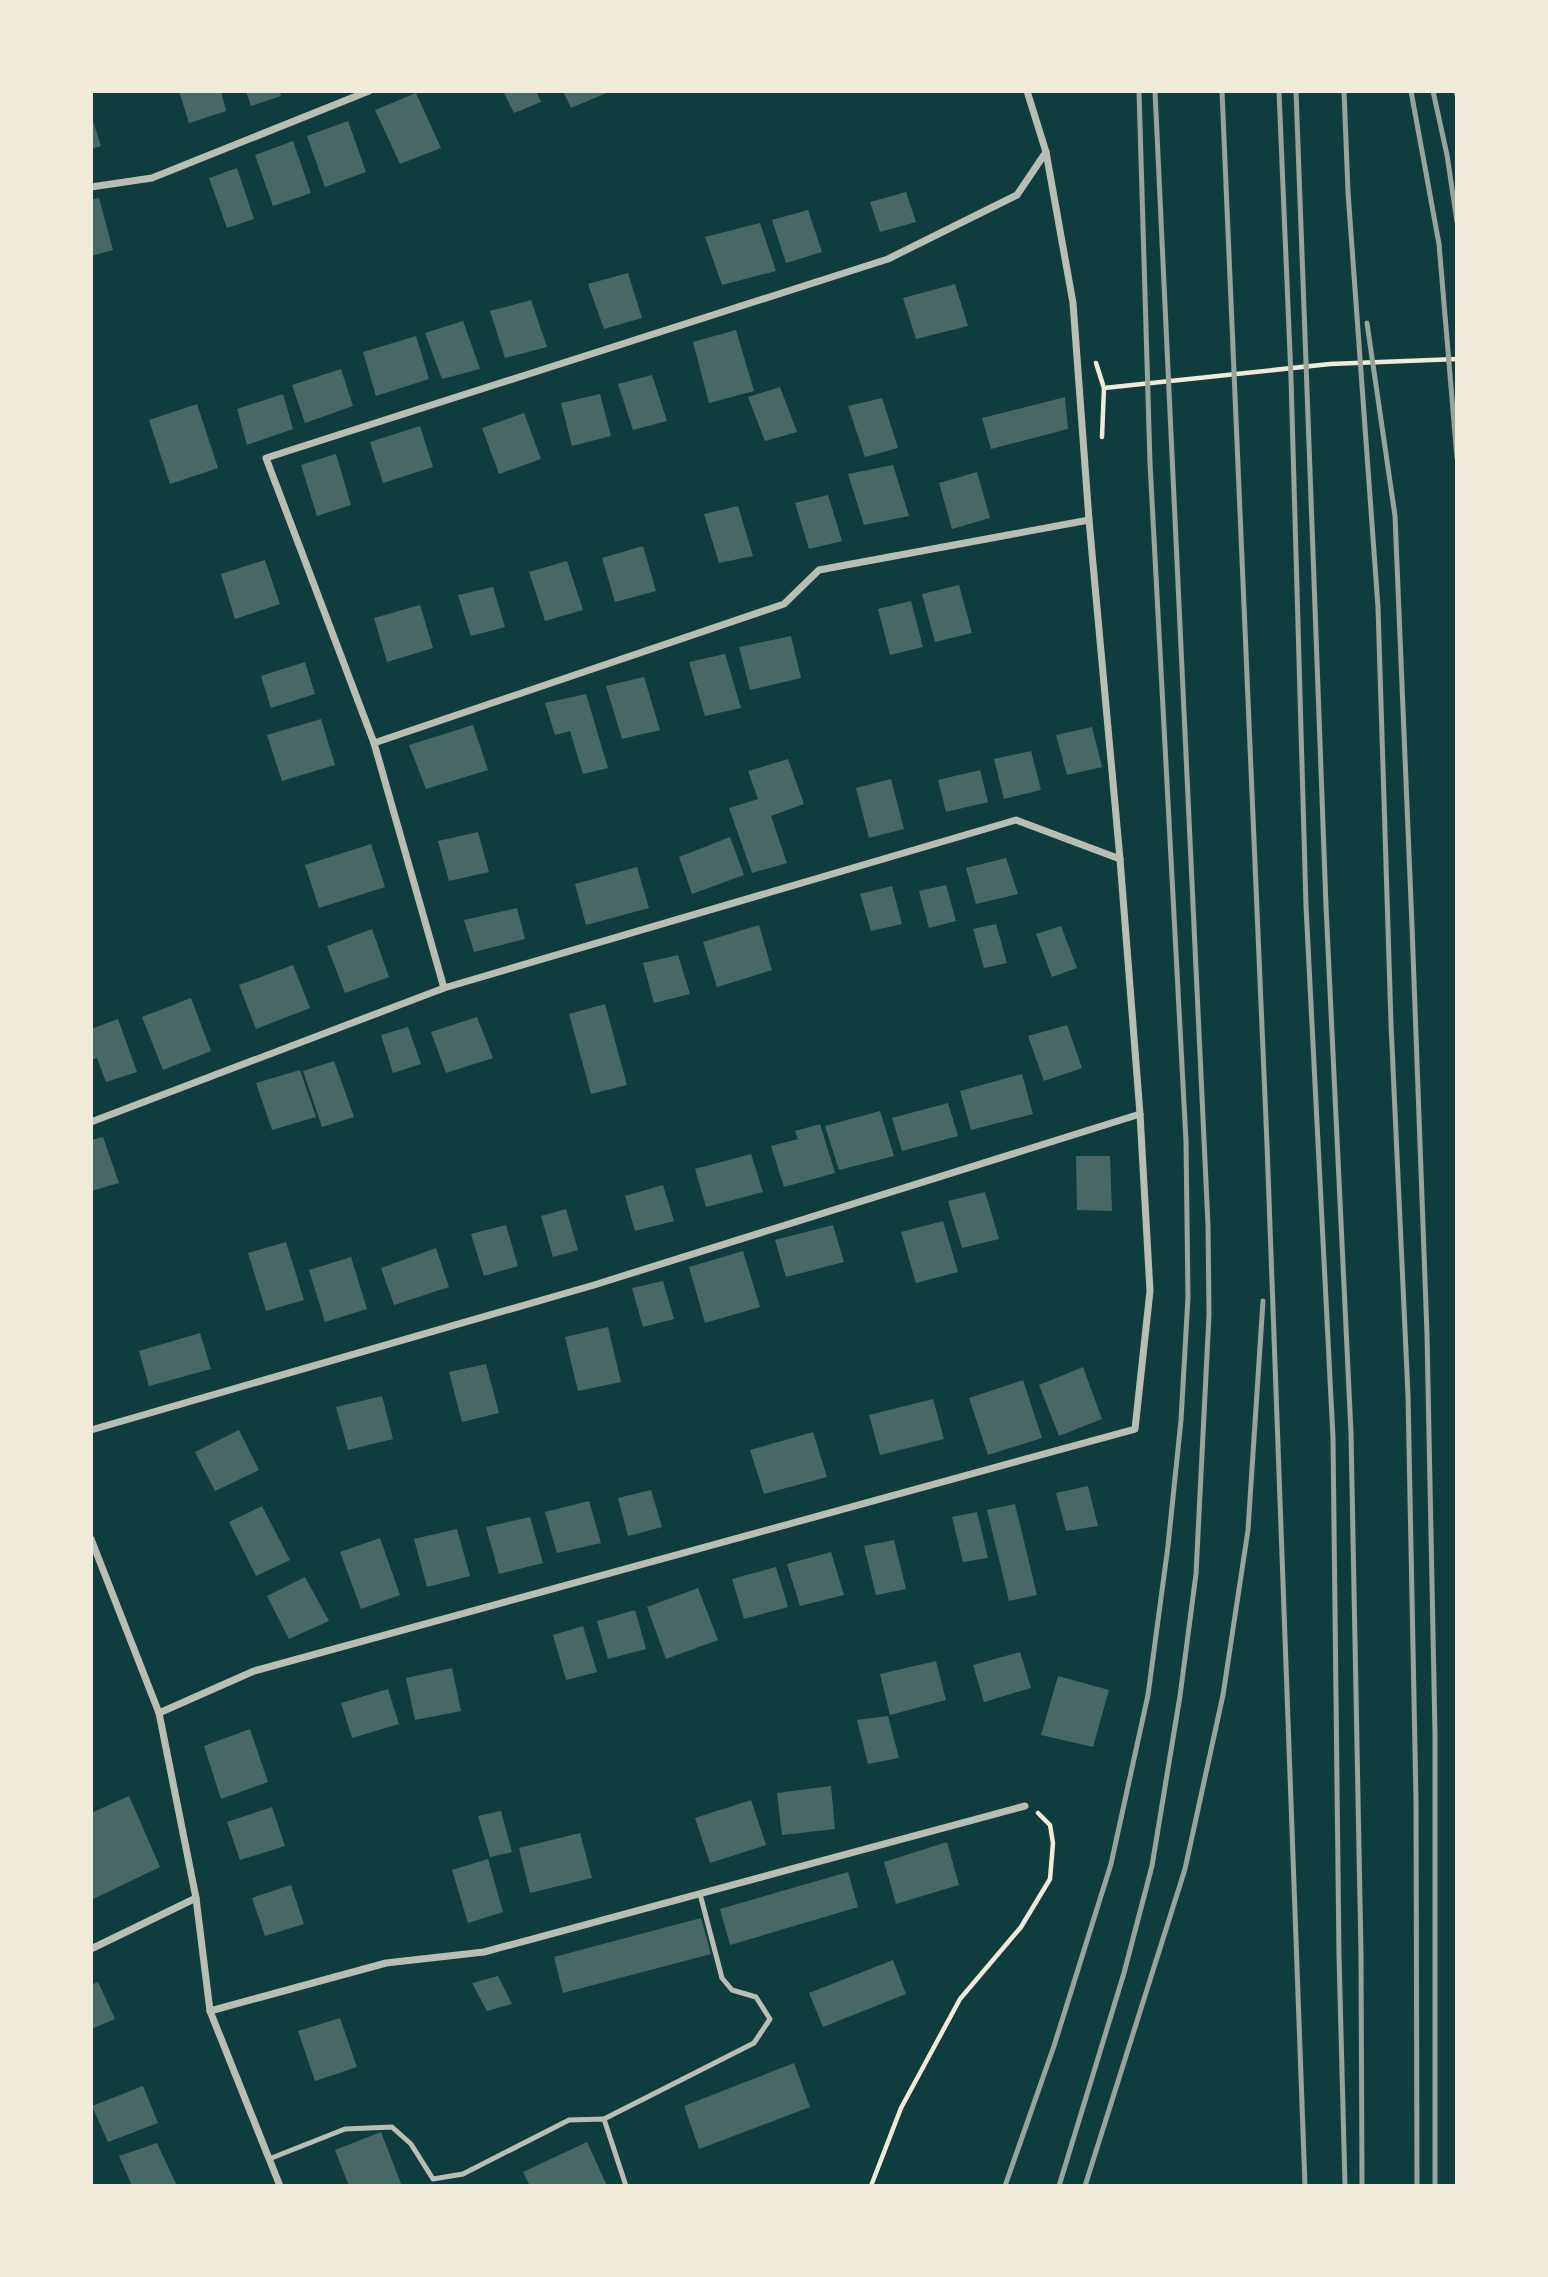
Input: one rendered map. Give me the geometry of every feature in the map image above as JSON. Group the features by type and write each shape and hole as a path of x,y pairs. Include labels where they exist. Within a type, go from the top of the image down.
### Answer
{"street":[{"path":"91,187 152,178 369,91"},
{"path":"159,1713 254,1671 1135,1429 1150,1291 1140,1114 1120,859 1089,520 1073,303 1046,152 1027,91"},
{"path":"444,988 374,743 266,458 888,259 1017,195 1046,152"},
{"path":"374,743 784,604 819,570 1089,520"},
{"path":"91,1122 444,988 1016,820 1120,859"},
{"path":"91,1430 594,1286 1140,1114"},
{"path":"91,1539 159,1713 197,1898 210,2011 280,2186"},
{"path":"210,2011 386,1963 484,1952 1025,1806"},
{"path":"91,1949 197,1898"}],"lane":[{"path":"269,2159 345,2129 392,2127 411,2144 433,2179 463,2174 569,2120 604,2119 754,2043 770,2019 756,1997 732,1990 722,1978 701,1894"},
{"path":"604,2119 626,2186"}],"path":[{"path":"1104,388 1330,364 1457,359"},
{"path":"871,2186 901,2108 960,1999 1021,1927 1051,1879 1054,1843 1050,1825 1035,1809 1025,1806"}],"building":[{"path":"179,91 221,91 226,111 189,123"},
{"path":"246,91 279,91 281,96 251,106"},
{"path":"503,91 536,91 541,102 514,113"},
{"path":"563,91 611,91 571,108"},
{"path":"416,93 441,148 400,164 375,110"},
{"path":"91,115 101,146 91,149"},
{"path":"348,121 366,172 325,187 307,136"},
{"path":"293,141 311,193 273,206 255,155"},
{"path":"237,168 254,219 227,228 209,178"},
{"path":"906,192 916,222 880,232 870,202"},
{"path":"99,198 113,250 91,256 91,200"},
{"path":"808,210 822,252 786,263 772,220"},
{"path":"760,223 776,271 722,285 705,237"},
{"path":"628,273 642,318 604,329 588,284"},
{"path":"955,284 968,326 916,339 903,298"},
{"path":"531,300 547,347 505,358 490,311"},
{"path":"463,321 480,369 442,379 425,333"},
{"path":"736,330 754,391 709,403 693,342"},
{"path":"416,336 429,379 376,396 363,352"},
{"path":"341,369 353,406 305,423 292,385"},
{"path":"652,375 667,421 633,430 618,384"},
{"path":"780,387 797,432 765,441 748,397"},
{"path":"283,394 293,429 247,445 237,409"},
{"path":"600,394 611,436 572,446 561,403"},
{"path":"1065,397 1068,429 991,449 982,418"},
{"path":"882,398 898,448 865,457 848,406"},
{"path":"197,404 218,468 170,484 149,420"},
{"path":"524,413 541,459 499,474 482,428"},
{"path":"420,426 433,467 383,483 370,442"},
{"path":"336,454 351,505 317,516 301,465"},
{"path":"893,465 909,516 864,525 848,474"},
{"path":"977,472 990,518 952,529 939,483"},
{"path":"828,495 842,541 809,549 795,503"},
{"path":"738,506 753,556 719,563 704,514"},
{"path":"643,546 656,591 615,602 602,558"},
{"path":"265,560 280,604 235,619 221,574"},
{"path":"567,561 583,610 545,621 529,572"},
{"path":"959,585 972,633 935,642 922,594"},
{"path":"493,587 505,627 471,636 458,595"},
{"path":"911,601 923,647 890,655 878,609"},
{"path":"420,605 433,648 387,662 374,618"},
{"path":"791,636 801,678 750,690 739,647"},
{"path":"725,654 741,708 705,716 689,662"},
{"path":"305,662 315,694 271,708 261,676"},
{"path":"644,677 660,730 622,739 606,686"},
{"path":"586,694 608,768 583,774 570,731 555,735 545,703"},
{"path":"321,719 335,765 282,781 267,735"},
{"path":"473,725 488,770 426,789 409,745"},
{"path":"1092,727 1102,767 1067,775 1056,735"},
{"path":"1031,751 1041,790 1004,799 994,759"},
{"path":"788,759 804,804 771,816 787,863 752,873 729,808 758,799 748,771"},
{"path":"980,770 988,802 946,812 938,780"},
{"path":"891,779 904,829 869,838 856,788"},
{"path":"478,832 489,872 449,881 438,841"},
{"path":"730,837 744,875 692,894 679,857"},
{"path":"371,844 385,887 319,908 305,865"},
{"path":"1006,858 1018,894 976,904 966,868"},
{"path":"637,867 649,908 586,925 575,884"},
{"path":"946,885 956,921 929,928 919,891"},
{"path":"892,886 902,924 871,931 860,894"},
{"path":"517,908 525,939 474,952 464,920"},
{"path":"996,924 1007,963 984,968 973,929"},
{"path":"759,925 772,970 717,987 703,942"},
{"path":"1061,926 1077,968 1052,977 1036,934"},
{"path":"372,929 389,977 345,993 327,946"},
{"path":"678,955 690,994 654,1003 643,963"},
{"path":"293,965 310,1008 256,1029 239,985"},
{"path":"191,998 211,1051 163,1070 142,1017"},
{"path":"605,1004 627,1085 591,1094 569,1014"},
{"path":"477,1017 493,1058 446,1073 431,1032"},
{"path":"118,1019 137,1072 106,1082 97,1058 91,1060 91,1029"},
{"path":"1067,1025 1082,1068 1044,1081 1028,1036"},
{"path":"408,1027 421,1064 393,1073 381,1035"},
{"path":"334,1061 354,1117 322,1127 303,1071"},
{"path":"300,1070 316,1117 272,1130 256,1083"},
{"path":"1022,1074 1033,1114 971,1130 960,1091"},
{"path":"948,1103 958,1136 902,1151 892,1118"},
{"path":"880,1111 894,1156 839,1170 825,1126"},
{"path":"820,1124 835,1173 784,1187 771,1146 798,1139 795,1131"},
{"path":"103,1137 119,1183 91,1191 91,1140"},
{"path":"751,1154 763,1192 706,1207 695,1169"},
{"path":"1076,1156 1110,1156 1112,1211 1077,1210"},
{"path":"663,1185 674,1221 635,1231 625,1196"},
{"path":"985,1192 999,1239 962,1248 948,1201"},
{"path":"566,1209 578,1250 553,1257 541,1216"},
{"path":"943,1221 958,1272 916,1283 901,1232"},
{"path":"506,1225 518,1266 484,1276 471,1234"},
{"path":"833,1225 844,1262 786,1277 775,1240"},
{"path":"286,1242 304,1300 266,1311 248,1253"},
{"path":"436,1248 449,1287 394,1305 381,1268"},
{"path":"743,1251 760,1307 705,1323 689,1267"},
{"path":"351,1257 367,1309 325,1322 309,1270"},
{"path":"663,1281 674,1319 643,1327 632,1288"},
{"path":"608,1327 621,1382 578,1391 565,1337"},
{"path":"200,1333 211,1369 149,1386 139,1351"},
{"path":"486,1364 499,1413 462,1422 449,1372"},
{"path":"1083,1367 1102,1419 1059,1436 1039,1385"},
{"path":"1023,1380 1042,1438 988,1455 969,1398"},
{"path":"382,1396 393,1439 348,1450 336,1407"},
{"path":"933,1399 944,1439 880,1455 869,1415"},
{"path":"239,1430 259,1470 215,1491 195,1452"},
{"path":"813,1432 827,1477 764,1494 750,1450"},
{"path":"1088,1486 1098,1526 1066,1531 1056,1493"},
{"path":"651,1490 662,1527 628,1536 618,1498"},
{"path":"589,1501 601,1543 557,1553 545,1512"},
{"path":"1015,1504 1037,1595 1009,1601 987,1510"},
{"path":"262,1506 290,1560 256,1576 229,1522"},
{"path":"977,1512 988,1558 963,1562 952,1517"},
{"path":"530,1517 543,1563 499,1574 486,1527"},
{"path":"457,1529 470,1576 427,1587 414,1539"},
{"path":"380,1538 400,1595 361,1609 340,1552"},
{"path":"894,1540 906,1589 876,1595 864,1546"},
{"path":"831,1552 844,1595 800,1606 787,1564"},
{"path":"776,1567 788,1607 744,1619 732,1579"},
{"path":"305,1577 329,1621 289,1639 267,1596"},
{"path":"698,1588 718,1640 666,1659 647,1607"},
{"path":"635,1610 646,1649 608,1659 597,1621"},
{"path":"583,1626 597,1672 566,1680 553,1635"},
{"path":"1020,1652 1031,1688 984,1702 973,1665"},
{"path":"936,1661 946,1700 890,1715 880,1674"},
{"path":"452,1668 461,1711 415,1720 406,1678"},
{"path":"1058,1676 1109,1690 1093,1747 1041,1735"},
{"path":"388,1689 399,1724 352,1738 341,1703"},
{"path":"888,1716 899,1758 868,1764 857,1720"},
{"path":"250,1729 268,1782 221,1799 204,1746"},
{"path":"831,1786 835,1829 782,1835 777,1793"},
{"path":"129,1796 160,1867 91,1900 91,1813"},
{"path":"751,1800 766,1845 710,1863 695,1818"},
{"path":"272,1807 285,1846 240,1860 227,1822"},
{"path":"501,1811 512,1852 490,1857 478,1816"},
{"path":"580,1833 592,1878 530,1893 519,1848"},
{"path":"947,1842 959,1885 896,1904 884,1862"},
{"path":"488,1859 503,1912 468,1923 452,1870"},
{"path":"848,1872 858,1907 730,1945 720,1909"},
{"path":"291,1885 304,1924 265,1936 252,1898"},
{"path":"701,1918 711,1954 563,1993 554,1957"},
{"path":"893,1960 906,1994 823,2027 809,1993"},
{"path":"498,1976 512,2004 487,2011 472,1983"},
{"path":"98,1982 115,2019 91,2029 91,1985"},
{"path":"340,2018 357,2067 315,2081 298,2031"},
{"path":"794,2063 810,2107 699,2149 684,2106"},
{"path":"143,2086 158,2123 108,2142 92,2106"},
{"path":"381,2132 402,2186 349,2186 335,2150"},
{"path":"587,2142 607,2186 530,2186 523,2172"},
{"path":"157,2143 177,2186 132,2186 119,2156"}],"railway":[{"path":"1005,2186 1054,2046 1111,1864 1148,1695 1168,1546 1181,1420 1188,1297 1186,1141 1150,463 1139,91"},
{"path":"1059,2186 1124,1973 1152,1866 1180,1696 1196,1574 1209,1315 1208,1225 1155,91"},
{"path":"1222,91 1267,1144 1305,2186"},
{"path":"1279,91 1291,378 1306,906 1333,1438 1339,1955 1345,2186"},
{"path":"1296,91 1326,906 1351,1433 1361,1953 1362,2186"},
{"path":"1344,91 1348,192 1378,607 1391,1024 1408,1395 1416,1800 1417,2186"},
{"path":"1411,91 1439,244 1457,458"},
{"path":"1433,91 1447,155 1457,222"},
{"path":"1456,91 1457,95"},
{"path":"1367,323 1395,516 1427,1334 1435,1733 1435,2186"},
{"path":"1085,2186 1185,1869 1223,1695 1248,1530 1263,1301"}]}
